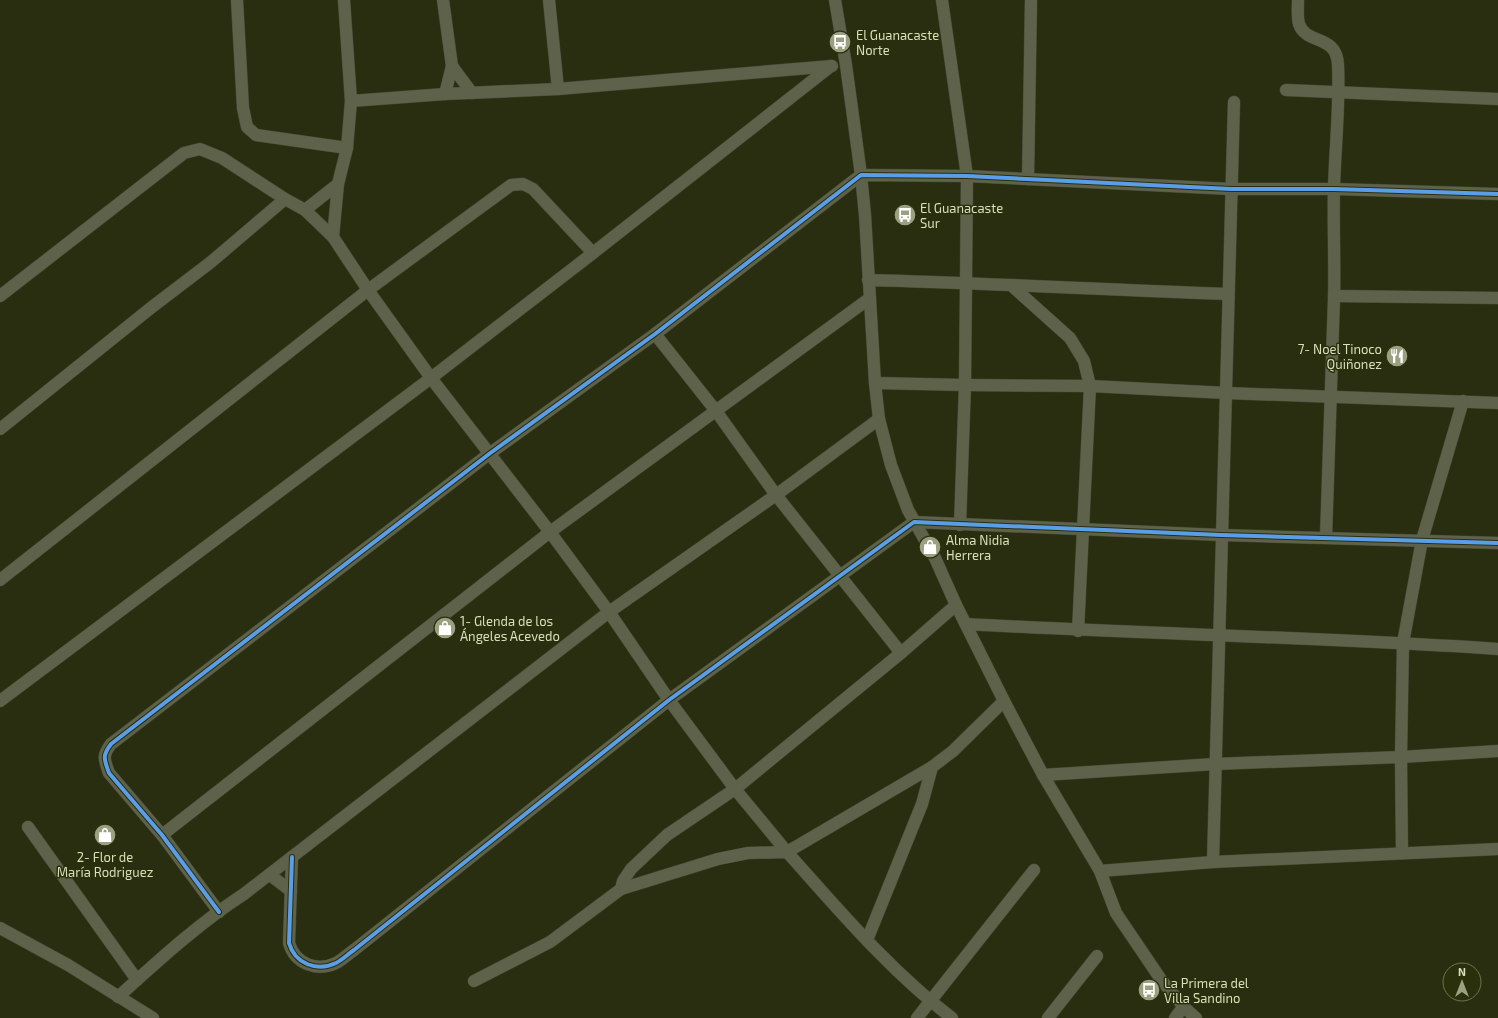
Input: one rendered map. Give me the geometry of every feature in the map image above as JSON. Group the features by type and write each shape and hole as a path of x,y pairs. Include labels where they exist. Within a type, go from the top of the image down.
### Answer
{"street":[{"path":"237,0 243,108 247,127 256,135 346,148"},
{"path":"333,237 338,184 346,148 351,101 344,0"},
{"path":"443,0 452,66 444,94"},
{"path":"549,0 558,88"},
{"path":"835,0 846,65 861,175 865,215 875,383 879,419 891,465 914,522 935,558 956,605 1043,775 1100,870 1116,913 1162,981 1196,1018"},
{"path":"942,0 967,176 965,385 960,525"},
{"path":"1028,179 1031,0"},
{"path":"1298,0 1298,18 1300,26 1304,32 1332,47 1336,52 1338,59 1339,92 1334,189 1334,296 1326,537"},
{"path":"351,101 558,88 846,65"},
{"path":"452,66 472,94"},
{"path":"0,701 431,378 831,66"},
{"path":"1286,90 1498,99"},
{"path":"1213,862 1234,102"},
{"path":"0,296 184,153 200,149 222,158 284,199 305,210 333,237 368,290 431,378 550,532 609,612 669,700 735,789 788,852 867,940 930,1001 952,1018"},
{"path":"218,912 162,834 109,773 105,763 105,753 111,744 489,454 655,334 861,175 967,176 1231,189 1334,189 1498,194"},
{"path":"305,210 338,184"},
{"path":"0,580 368,290 511,185 523,184 533,189 593,253"},
{"path":"0,429 152,307 212,262 284,199"},
{"path":"868,280 965,282 1012,286 1228,294"},
{"path":"1012,286 1070,338 1084,361 1090,386 1078,630"},
{"path":"1334,296 1498,298"},
{"path":"162,834 550,532 870,298"},
{"path":"655,334 716,410 776,495 901,653"},
{"path":"875,383 1090,386 1226,393 1498,403"},
{"path":"1402,853 1401,757 1404,643 1422,540 1463,401"},
{"path":"118,997 174,946 270,875 609,612 776,495 879,419"},
{"path":"292,857 289,944 292,952 305,964 319,967 336,963 669,700 914,522 1221,535 1498,543"},
{"path":"621,889 623,881 631,868 667,835 735,789 901,653 956,605"},
{"path":"966,624 1404,643 1498,649"},
{"path":"474,981 550,942 621,889 718,859 748,853 788,852 932,767 953,750 1004,701"},
{"path":"1043,775 1215,764 1401,757 1498,751"},
{"path":"867,940 922,804 932,767"},
{"path":"28,827 137,980"},
{"path":"1100,870 1213,862 1498,849"},
{"path":"917,1018 1034,870"},
{"path":"270,875 291,891"},
{"path":"0,928 68,965 153,1018"},
{"path":"1048,1018 1097,956"},
{"path":"1175,1018 1184,1006"}],"cycle path":[{"path":"219,912 162,835 109,773 105,755 111,744 489,454 655,334 861,175 967,176 1231,189 1334,189 1498,194"},
{"path":"292,857 289,943 292,950 301,961 314,966 329,966 336,963 354,950 669,700 914,522 1221,535 1498,543"}],"place":[{"name":"El Guanacaste Norte","path":"840,42"},
{"name":"El Guanacaste Sur","path":"905,215"},
{"name":"7- Noel Tinoco Quiñonez","path":"1397,356"},
{"name":"Alma Nidia Herrera","path":"930,547"},
{"name":"1- Glenda de los Ángeles Acevedo","path":"445,628"},
{"name":"2- Flor de María Rodriguez","path":"105,835"},
{"name":"La Primera del Villa Sandino","path":"1149,990"}]}
